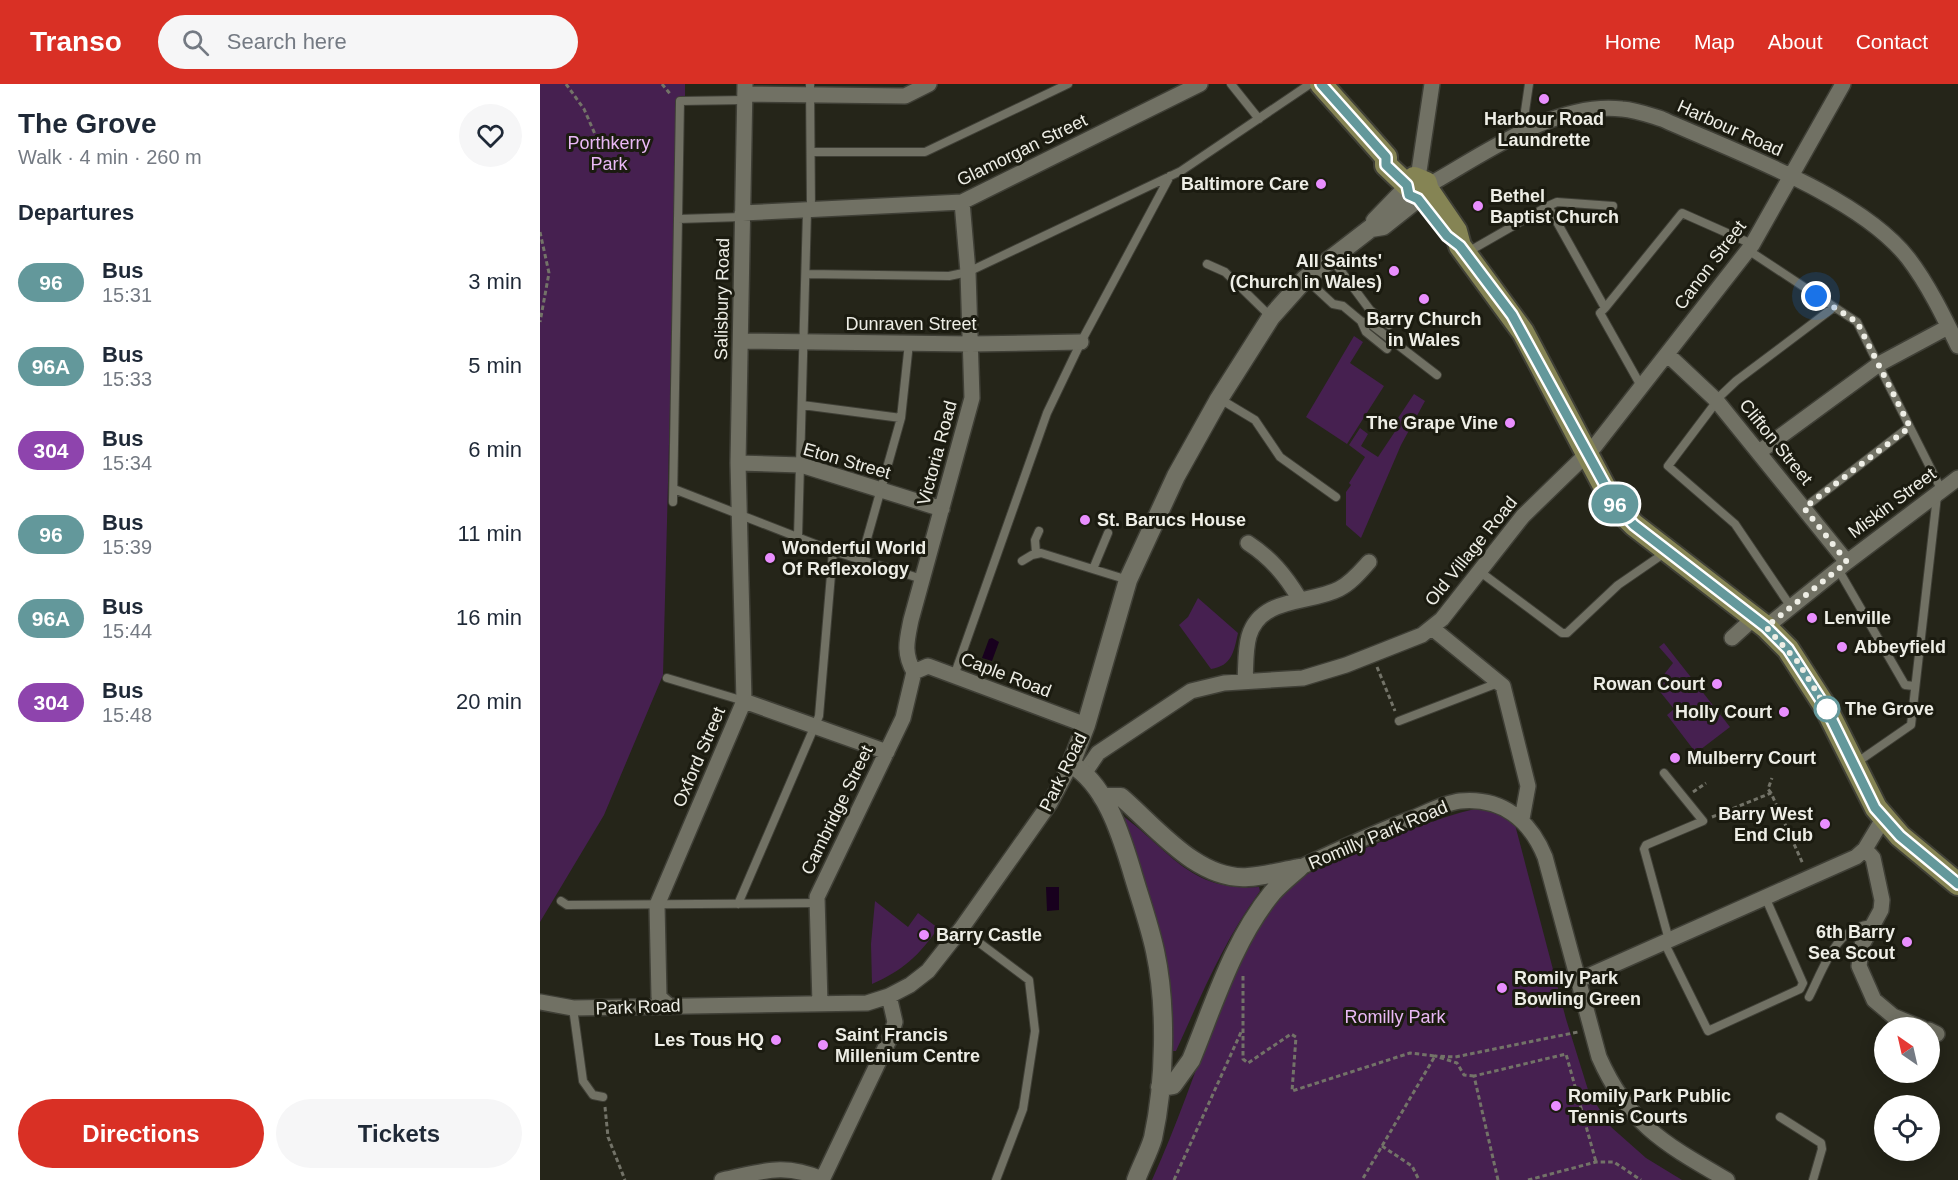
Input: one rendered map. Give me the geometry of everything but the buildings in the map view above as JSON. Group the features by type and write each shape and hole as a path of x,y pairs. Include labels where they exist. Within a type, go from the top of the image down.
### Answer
{"main road":[{"path":"1321,84 1386,157 1394,157 1417,188 1456,231 1462,250 1523,332 1586,454 1624,515 1760,623 1788,649 1807,676 1834,723 1867,794 1883,819 1900,836 1958,883"}],"street":[{"path":"745,93 809,89 905,96 929,84"},
{"name":"Glamorgan Street","path":"742,215 962,202 1200,84"},
{"path":"1417,188 1432,84"},
{"name":"Canon Street","path":"1586,454 1595,446 1750,247 1843,84"},
{"name":"Salisbury Road","path":"740,514 738,464 745,93"},
{"name":"Harbour Road","path":"1417,188 1528,129 1572,113 1621,109 1662,119 1792,177 1866,217 1884,232 1909,259 1958,346"},
{"name":"Park Road","path":"540,1002 573,1008 867,1003 889,996 910,985 928,970 961,929 1050,803 1078,768 1086,725 1128,580 1176,476 1219,399 1271,316 1305,279 1371,228 1383,226 1417,188"},
{"name":"Victoria Road","path":"914,672 906,659 906,646 972,398 968,272 962,202"},
{"path":"1759,452 1879,364 1948,327"},
{"name":"Dunraven Street","path":"741,341 970,344 1081,342"},
{"name":"Clifton Street","path":"1667,354 1717,401 1804,508 1842,565"},
{"name":"Old Village Road","path":"1078,768 1191,691 1209,685 1303,678 1372,655 1432,628 1467,590 1479,571 1523,516 1586,454"},
{"name":"Eton Street","path":"738,464 801,465 942,509"},
{"name":"Miskin Street","path":"1732,638 1791,607 1842,565 1958,478"},
{"name":"Oxford Street","path":"668,1005 659,997 657,905 744,701 740,514"},
{"path":"1248,543 1263,552 1284,573 1299,598"},
{"path":"1245,681 1247,645 1255,623 1276,608 1299,598 1327,594 1340,589 1352,581 1370,562"},
{"path":"1432,628 1503,686 1528,786 1522,819"},
{"name":"Caple Road","path":"914,672 928,666 1086,725"},
{"name":"Cambridge Street","path":"820,1004 817,897 903,718 914,672"},
{"path":"744,701 887,752"},
{"path":"1078,768 1102,798 1126,850 1155,953 1162,1015 1160,1088 1152,1140 1136,1180"},
{"name":"Romilly Park Road","path":"1102,798 1120,797 1194,863 1218,872 1246,877 1299,868 1375,832 1459,801 1496,805 1522,819 1536,836 1545,857 1577,981 1609,1080 1639,1122 1667,1144 1727,1180"},
{"path":"1577,981 1857,857 1865,849 1883,819"},
{"path":"1865,849 1873,858 1882,900 1874,924 1858,956 1859,966 1874,1000 1895,1017"},
{"name":"Romilly Park Road","path":"1160,1088 1173,1086 1191,1060 1231,962 1249,927 1273,892 1299,868"},
{"path":"722,1180 780,1168 800,1170 822,1180 889,1040 895,1022 889,996"}],"lane":[{"path":"811,152 925,152 1068,84"},
{"path":"1230,84 1259,119"},
{"path":"806,274 949,276 968,272 1170,176 1310,84"},
{"path":"1528,129 1524,118 1529,84"},
{"path":"798,537 811,152 809,89"},
{"path":"674,502 680,101 745,93"},
{"path":"954,676 1047,413 1081,342 1170,176"},
{"path":"1462,250 1557,202 1613,206"},
{"path":"1548,207 1605,308"},
{"path":"1641,386 1600,313 1682,213 1750,247 1833,308 1857,322 1910,427 1939,493 1911,725 1853,765"},
{"path":"678,219 742,215"},
{"path":"1331,258 1370,310 1389,325"},
{"path":"1207,264 1225,272 1271,316"},
{"path":"1305,279 1333,304 1343,306 1360,321 1366,332 1387,349"},
{"path":"1791,607 1735,524 1668,466 1717,401 1736,381 1833,308"},
{"path":"1360,321 1371,325 1437,375"},
{"path":"861,560 901,418 909,343"},
{"path":"1219,399 1256,420 1280,457 1336,497"},
{"path":"802,405 901,418"},
{"path":"1804,508 1910,427"},
{"path":"674,489 833,551 922,579"},
{"path":"1036,553 1035,540 1039,531"},
{"path":"1093,569 1108,533"},
{"path":"738,904 819,716 833,551"},
{"path":"1479,571 1562,633 1567,633 1618,585 1667,551"},
{"path":"1022,561 1036,553 1128,580"},
{"path":"1842,565 1905,685 1914,686"},
{"path":"667,678 744,701"},
{"path":"1399,721 1500,682"},
{"path":"1664,773 1702,821 1646,845 1644,849 1667,941 1708,1031 1800,989 1803,983 1766,899"},
{"path":"561,901 567,905 817,903"},
{"path":"1809,998 1836,945 1846,932 1860,924 1874,924"},
{"path":"961,929 1029,980 1035,1031 1023,1109 996,1180"},
{"path":"573,1008 583,1081 593,1095 603,1097"},
{"path":"1780,1117 1821,1143 1822,1149 1813,1180"}],"path":[{"path":"566,84 584,108 598,141"},
{"path":"540,232 549,273 540,322"},
{"path":"1372,655 1399,721"},
{"path":"1772,778 1768,789 1810,879"},
{"path":"1694,792 1706,783"},
{"path":"1702,821 1771,793"},
{"path":"1231,962 1243,975 1243,1059 1248,1064 1291,1034 1296,1037 1292,1091 1410,1053 1455,1057 1591,1029"},
{"path":"1174,1180 1243,1028"},
{"path":"1435,1056 1457,1063 1464,1075 1474,1076 1566,1054 1596,1162"},
{"path":"1362,1180 1435,1056"},
{"path":"1474,1076 1497,1180"},
{"path":"1382,1146 1412,1166 1419,1180"},
{"path":"1528,1180 1596,1162 1614,1162 1641,1180"}],"green space":[{"name":"Porthkerry Park","path":"540,84 685,84 685,98 678,99 663,675 604,815 540,922"},
{"path":"1354,336 1363,342 1350,363 1384,386 1347,444 1306,417"},
{"path":"1414,394 1425,401 1401,445 1361,538 1346,525 1346,492 1365,457 1349,445 1360,428 1368,434 1361,446 1378,457 1398,427 1394,424"},
{"path":"1198,598 1238,633 1228,661 1224,665 1211,669 1179,625 1188,617"},
{"path":"1664,643 1730,727 1696,753 1667,715 1674,709 1657,688 1665,681 1662,677 1673,663 1659,647"},
{"name":"Romilly Park","path":"1490,806 1513,817 1566,1019 1589,1093 1611,1127 1646,1158 1682,1180 1152,1180 1238,963 1253,932 1271,904 1295,882 1323,866 1431,822"},
{"path":"1123,816 1169,856 1199,876 1216,883 1236,887 1259,887 1260,891 1224,949 1176,1051 1171,1051 1169,975 1158,924 1120,819"},
{"path":"875,901 908,927 918,913 938,928 910,961 892,974 872,984 871,944"}],"shaded area":[{"path":"992,638 999,642 992,661 982,658 989,639"},
{"path":"1046,887 1059,887 1059,910 1047,911"}],"bus line":[{"name":"96","path":"1321,84 1386,157 1386,165 1407,185 1409,195 1418,199 1447,236 1460,246 1512,315 1617,507 1634,525 1737,607 1766,627 1788,649 1826,708 1860,782 1875,808 1900,836 1958,884"}],"place":[{"name":"Harbour Road Laundrette","path":"1544,99"},
{"name":"Baltimore Care","path":"1321,184"},
{"name":"Bethel Baptist Church","path":"1478,206"},
{"name":"All Saints' (Church in Wales)","path":"1394,271"},
{"name":"Barry Church in Wales","path":"1424,299"},
{"name":"The Grape Vine","path":"1510,423"},
{"name":"St. Barucs House","path":"1085,520"},
{"name":"Wonderful World Of Reflexology","path":"770,558"},
{"name":"Lenville","path":"1812,618"},
{"name":"Abbeyfield","path":"1842,647"},
{"name":"Rowan Court","path":"1717,684"},
{"name":"The Grove","path":"1827,709"},
{"name":"Holly Court","path":"1784,712"},
{"name":"Mulberry Court","path":"1675,758"},
{"name":"Barry West End Club","path":"1825,824"},
{"name":"Barry Castle","path":"924,935"},
{"name":"6th Barry Sea Scout","path":"1907,942"},
{"name":"Romily Park Bowling Green","path":"1502,988"},
{"name":"Les Tous HQ","path":"776,1040"},
{"name":"Saint Francis Millenium Centre","path":"823,1045"},
{"name":"Romily Park Public Tennis Courts","path":"1556,1106"}],"route":[{"path":"1816,296 1857,322 1910,427 1804,508 1847,562 1766,627 1798,662 1827,709"}]}
